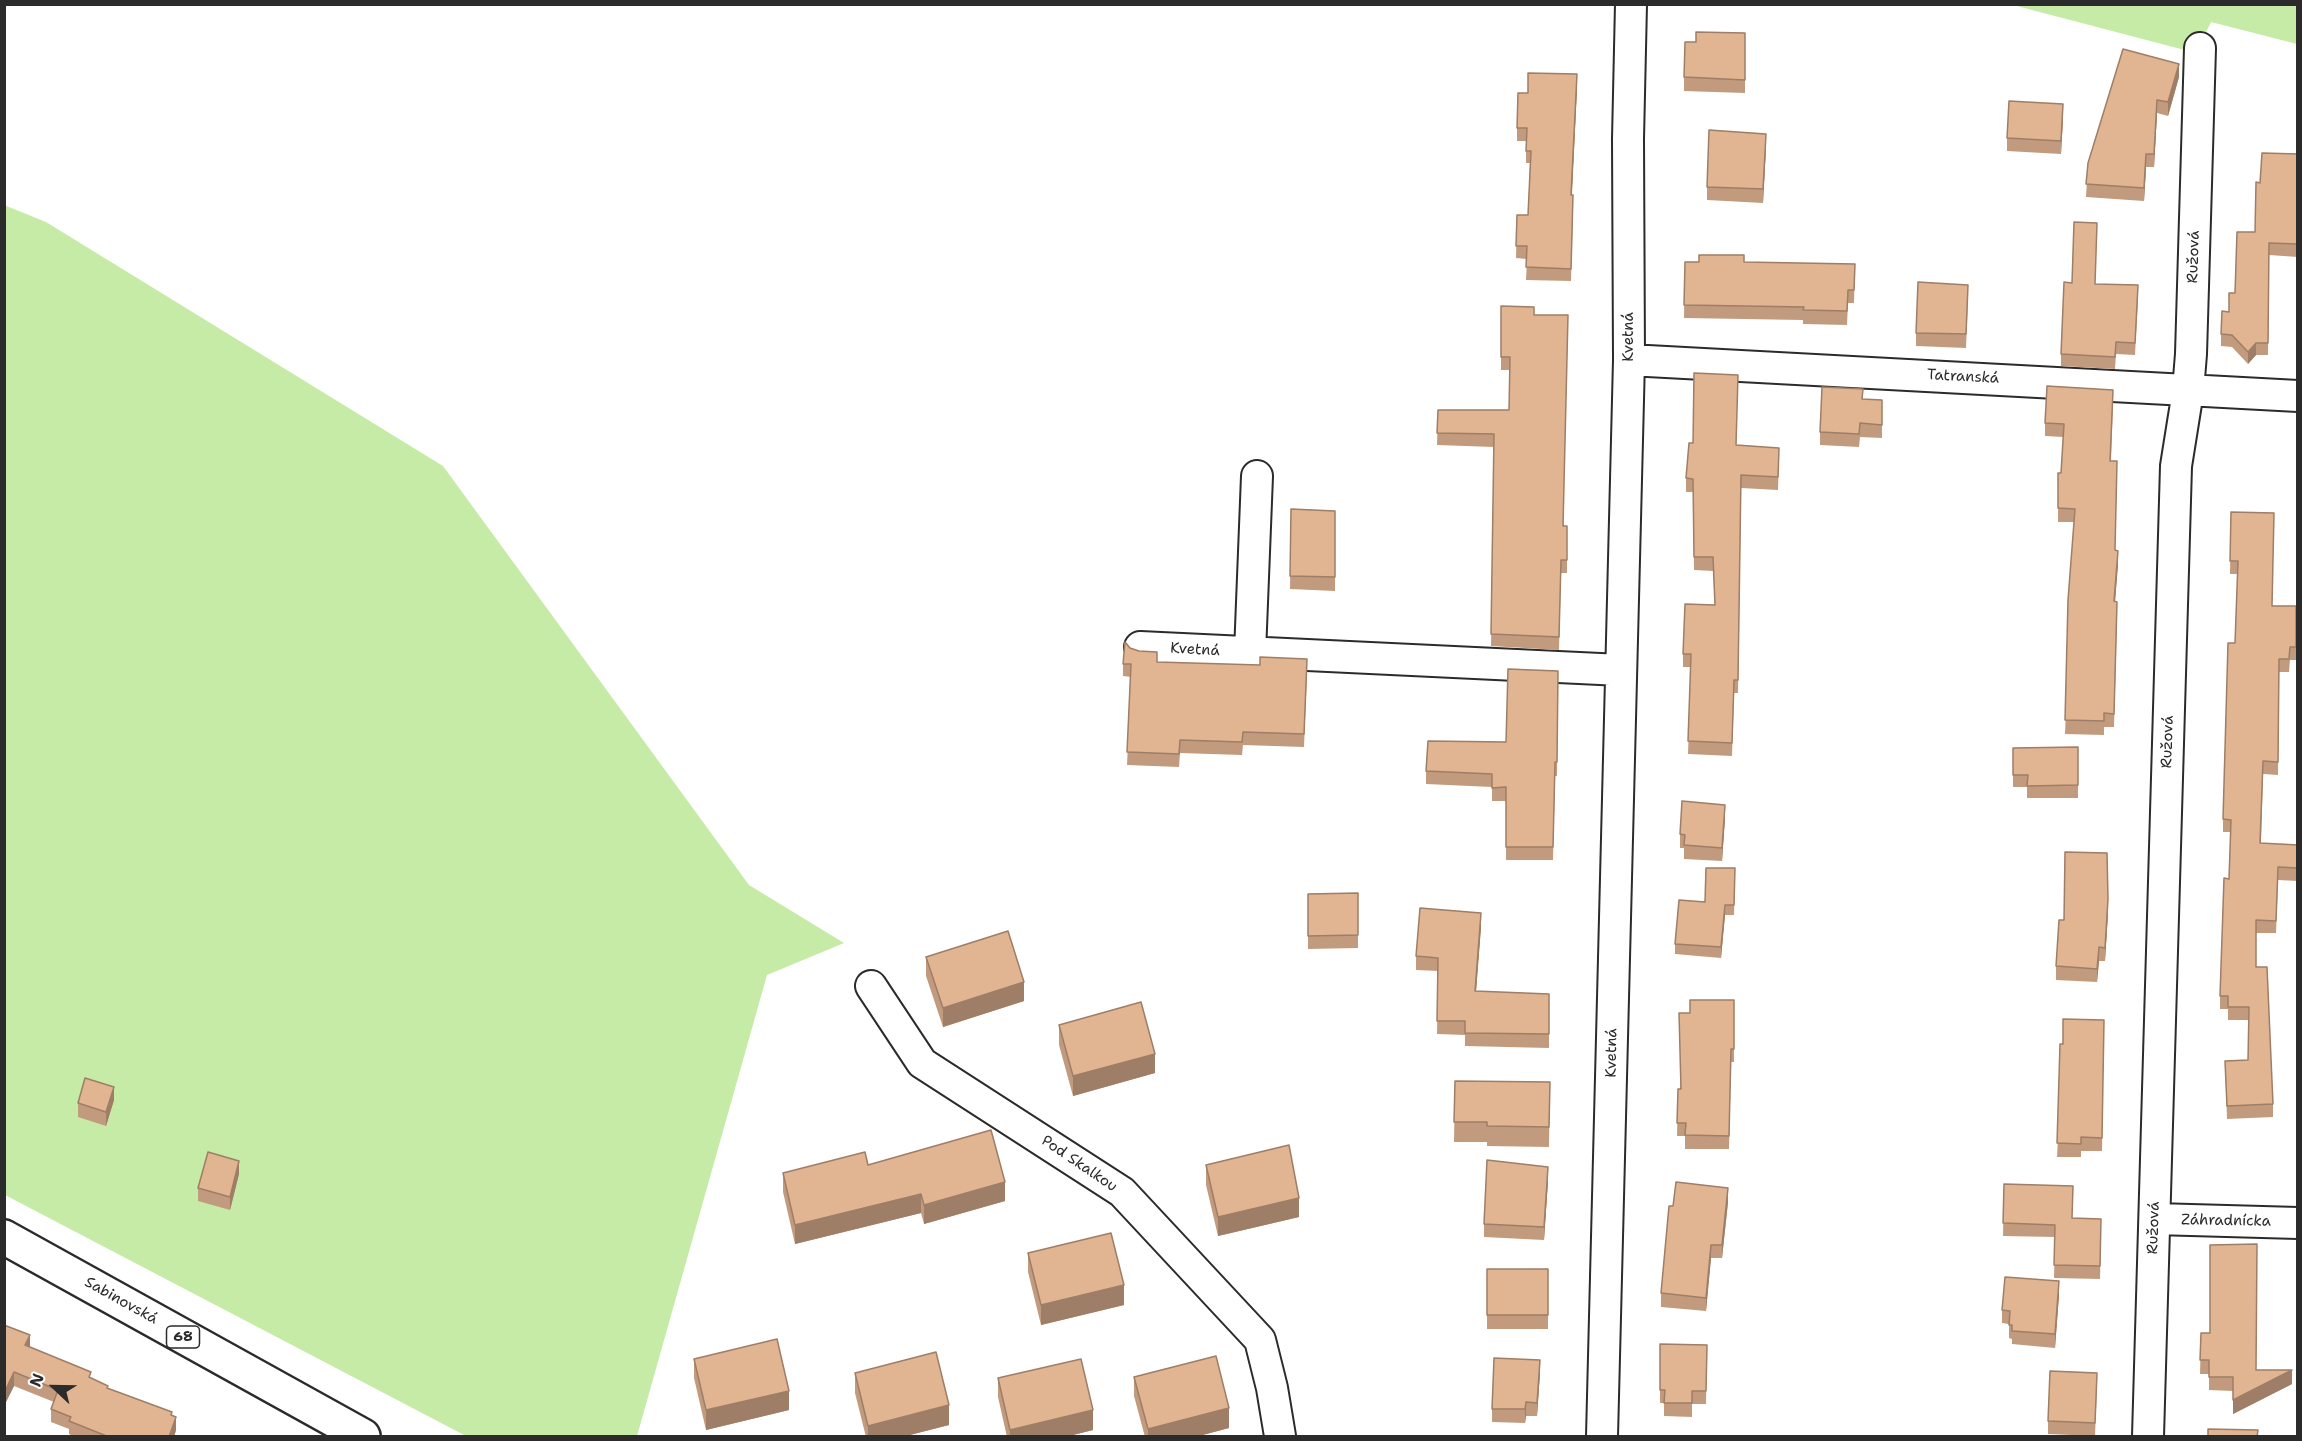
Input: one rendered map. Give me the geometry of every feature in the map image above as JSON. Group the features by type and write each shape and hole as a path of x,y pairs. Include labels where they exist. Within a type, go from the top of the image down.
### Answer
{"main road":[{"name":"Sabinovská","path":"4,1237 363,1437"}],"street":[{"name":"Kvetná","path":"1602,1437 1629,360 1628,140 1631,4"},
{"name":"Ružová","path":"2148,1437 2176,466 2188,391 2200,48"},
{"name":"Tatranská","path":"1629,360 2135,385 2188,391 2298,396"},
{"path":"1250,653 1257,476"},
{"name":"Kvetná","path":"1140,647 1621,669"},
{"name":"Pod Skalkou","path":"871,986 922,1063 1122,1192 1260,1340 1272,1388 1280,1437"},
{"name":"Záhradnícka","path":"2155,1219 2298,1223"}],"green space":[{"path":"2013,5 2297,5 2297,44 2211,22 2196,53"},
{"path":"4,205 46,222 443,466 749,885 844,943 767,975 637,1436 466,1436 5,1195"}],"building":[{"path":"1696,32 1745,33 1745,80 1684,77 1685,42 1696,42"},
{"path":"2123,49 2179,64 2168,102 2157,100 2154,154 2146,154 2144,188 2086,184 2088,163"},
{"path":"1528,73 1577,74 1571,195 1573,195 1571,269 1526,267 1527,246 1516,246 1517,215 1528,215 1531,151 1526,151 1527,128 1517,128 1518,93 1528,93"},
{"path":"2009,101 2063,104 2061,141 2007,138"},
{"path":"1709,130 1766,134 1763,189 1707,187"},
{"path":"2262,153 2298,154 2298,244 2269,243 2268,343 2256,343 2248,352 2232,335 2221,334 2222,311 2229,312 2229,293 2235,293 2237,232 2255,232 2256,182 2260,183"},
{"path":"2074,222 2097,223 2095,284 2138,285 2135,343 2116,342 2115,357 2061,354 2064,282 2072,283"},
{"path":"1699,255 1744,255 1744,262 1855,264 1854,290 1848,290 1847,311 1803,310 1804,307 1684,305 1685,262 1699,262"},
{"path":"1918,282 1968,285 1966,334 1916,333"},
{"path":"1501,306 1534,307 1534,315 1568,315 1563,526 1567,526 1567,560 1561,560 1559,637 1491,634 1494,434 1437,433 1438,410 1509,410 1510,357 1501,357"},
{"path":"1694,373 1738,375 1736,445 1779,448 1778,477 1741,475 1738,680 1734,680 1732,743 1688,741 1691,654 1683,654 1685,604 1715,605 1713,557 1694,557 1693,479 1686,478 1689,443 1693,443"},
{"path":"2047,386 2113,390 2110,461 2117,461 2115,550 2118,551 2114,601 2117,602 2114,714 2104,713 2104,721 2065,720 2068,600 2075,509 2058,508 2058,473 2061,473 2064,424 2045,423"},
{"path":"1822,387 1863,389 1862,399 1882,400 1882,425 1860,423 1859,434 1820,432"},
{"path":"1291,509 1335,511 1335,577 1290,576"},
{"path":"2231,512 2274,513 2272,606 2296,606 2296,647 2290,647 2289,659 2279,659 2278,762 2263,761 2260,843 2298,845 2298,868 2278,867 2276,921 2256,920 2256,967 2267,967 2273,1104 2227,1106 2225,1061 2248,1060 2249,1007 2228,1007 2228,996 2220,996 2224,878 2229,879 2231,820 2223,819 2228,643 2235,643 2238,561 2230,561"},
{"path":"1125,642 1130,648 1139,651 1157,652 1157,662 1260,665 1260,657 1307,659 1304,734 1243,732 1242,742 1180,740 1179,754 1127,752 1131,664 1123,664"},
{"path":"1508,669 1558,671 1553,847 1506,847 1506,787 1492,788 1492,774 1426,771 1428,741 1506,742"},
{"path":"2078,747 2078,785 2027,786 2028,775 2013,775 2013,748"},
{"path":"1682,801 1725,805 1722,848 1684,845 1685,835 1680,834"},
{"path":"2065,852 2107,853 2108,899 2105,948 2099,947 2097,969 2056,966 2059,920 2064,920"},
{"path":"1706,868 1735,868 1734,905 1725,905 1721,947 1675,944 1679,900 1705,902"},
{"path":"1358,893 1358,935 1308,936 1308,894"},
{"path":"1420,908 1481,913 1475,991 1549,994 1549,1034 1465,1033 1465,1021 1437,1021 1438,958 1416,956"},
{"path":"1008,931 1024,982 943,1008 926,957"},
{"path":"1690,1000 1734,1000 1734,1049 1731,1049 1729,1136 1685,1135 1686,1123 1677,1123 1678,1089 1681,1089 1679,1013 1690,1013"},
{"path":"1141,1002 1155,1054 1073,1076 1059,1025"},
{"path":"2063,1019 2104,1020 2102,1138 2081,1137 2081,1144 2057,1143"},
{"path":"85,1078 114,1087 106,1112 78,1103"},
{"path":"1455,1081 1550,1082 1549,1127 1487,1126 1487,1122 1454,1122"},
{"path":"991,1130 1005,1182 924,1205 921,1194 795,1225 783,1173 865,1152 868,1165"},
{"path":"1289,1145 1299,1198 1218,1217 1206,1165"},
{"path":"208,1152 239,1161 230,1197 198,1188"},
{"path":"1487,1160 1548,1167 1544,1227 1484,1224"},
{"path":"1676,1182 1728,1188 1722,1245 1711,1245 1706,1298 1661,1293 1669,1206 1673,1206"},
{"path":"2004,1184 2073,1186 2072,1218 2101,1219 2100,1266 2054,1265 2055,1225 2003,1223"},
{"path":"1111,1233 1124,1285 1041,1305 1028,1253"},
{"path":"2257,1244 2256,1370 2292,1370 2233,1400 2233,1377 2209,1377 2209,1360 2200,1360 2201,1333 2210,1333 2210,1245"},
{"path":"1487,1269 1548,1269 1548,1315 1487,1315"},
{"path":"2005,1277 2059,1281 2055,1334 2012,1331 2012,1325 2009,1325 2010,1311 2002,1310"},
{"path":"4,1325 30,1335 25,1345 91,1372 89,1377 108,1386 107,1388 172,1412 171,1415 176,1417 169,1437 109,1437 69,1421 71,1417 51,1409 58,1390 14,1372 4,1391"},
{"path":"777,1339 789,1391 706,1410 694,1359"},
{"path":"1660,1344 1707,1345 1706,1391 1692,1391 1692,1403 1664,1403 1665,1390 1660,1390"},
{"path":"936,1352 949,1405 868,1426 855,1373"},
{"path":"1216,1356 1229,1408 1148,1429 1134,1377"},
{"path":"1494,1358 1540,1360 1537,1403 1526,1402 1525,1409 1492,1409"},
{"path":"1081,1359 1093,1410 1010,1430 998,1378"},
{"path":"2050,1371 2097,1373 2095,1423 2048,1421"},
{"path":"2208,1429 2258,1430 2257,1437 2208,1437"}]}
